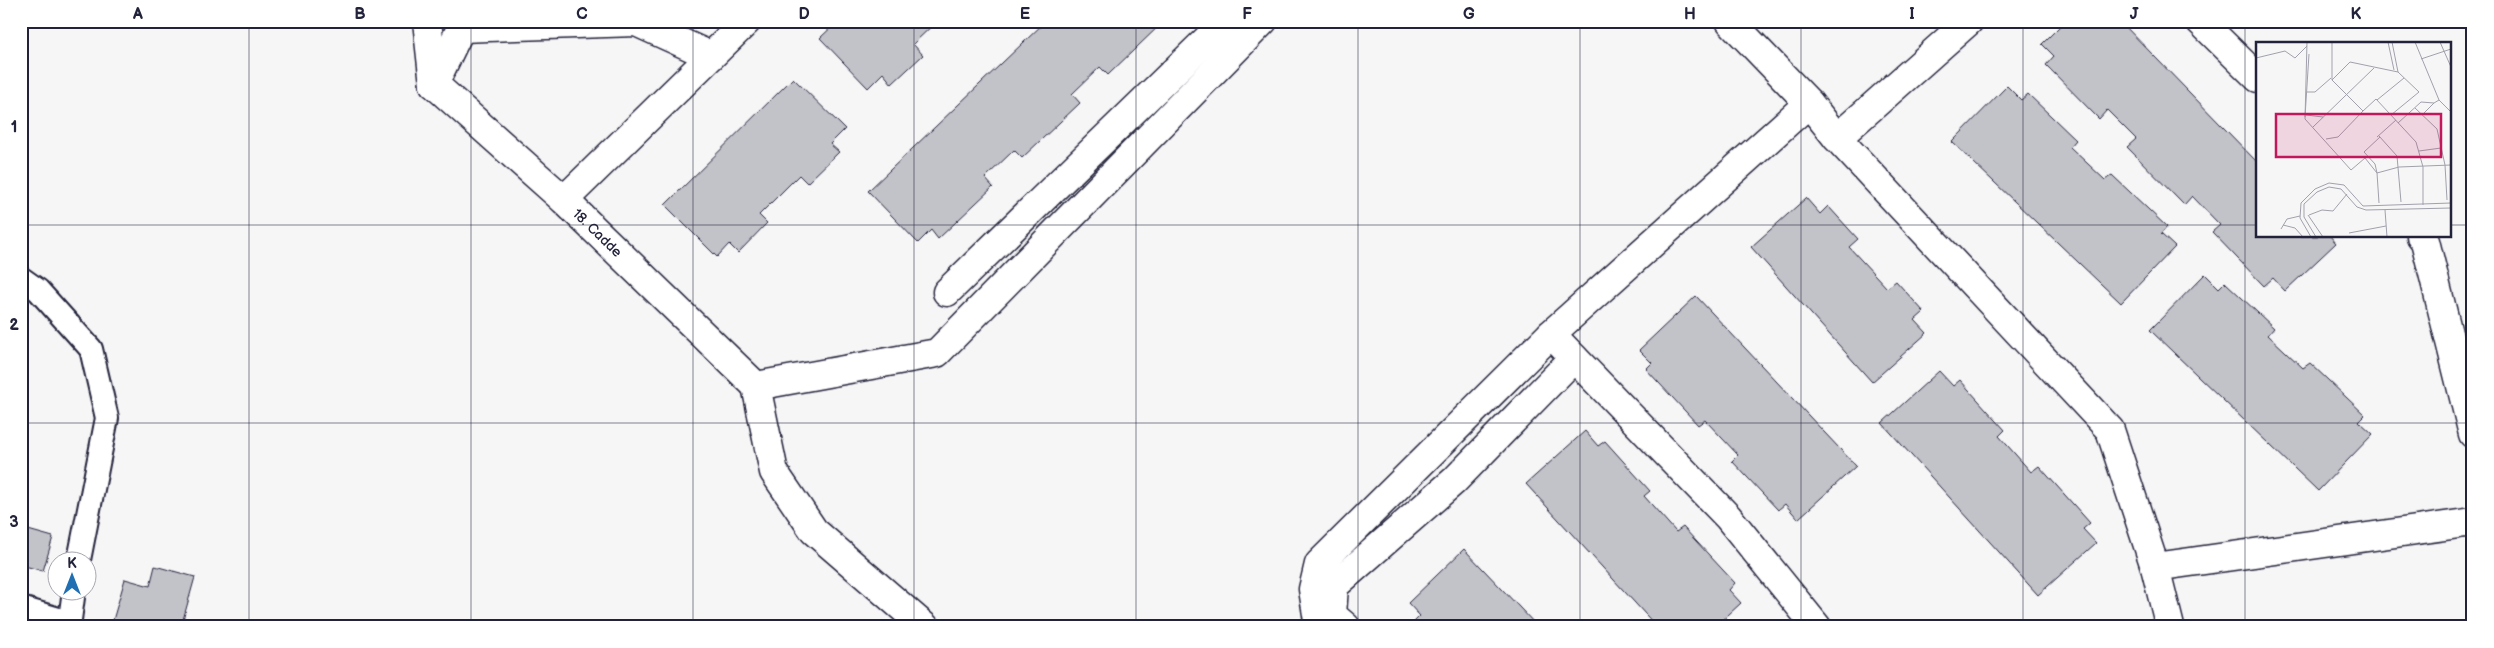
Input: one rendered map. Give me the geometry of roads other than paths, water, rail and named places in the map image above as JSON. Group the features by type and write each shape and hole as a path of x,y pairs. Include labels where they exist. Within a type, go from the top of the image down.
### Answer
{"street":[{"path":"427,21 434,84"},
{"path":"564,200 747,21"},
{"path":"947,292 1226,21"},
{"path":"925,627 814,531 774,472 756,386 937,353 1263,21"},
{"path":"1837,138 1969,21"},
{"path":"434,84 461,25 636,22 711,56"},
{"path":"2203,22 2256,76"},
{"path":"1736,23 1809,103 1837,138 2110,430 2155,568 2170,627"},
{"name":"18. Cadde","path":"434,84 564,200 756,386"},
{"path":"1319,627 1313,589 1319,564 1551,334 1809,103"},
{"path":"2422,238 2425,241 2473,434"},
{"path":"1551,334 1728,517 1817,627"},
{"path":"1346,627 1332,615 1334,586 1454,481 1574,358"},
{"path":"2155,568 2473,522"}],"lane":[{"path":"21,278 38,290 91,349 107,418 81,550"},
{"path":"21,608 69,624 73,600"}]}
